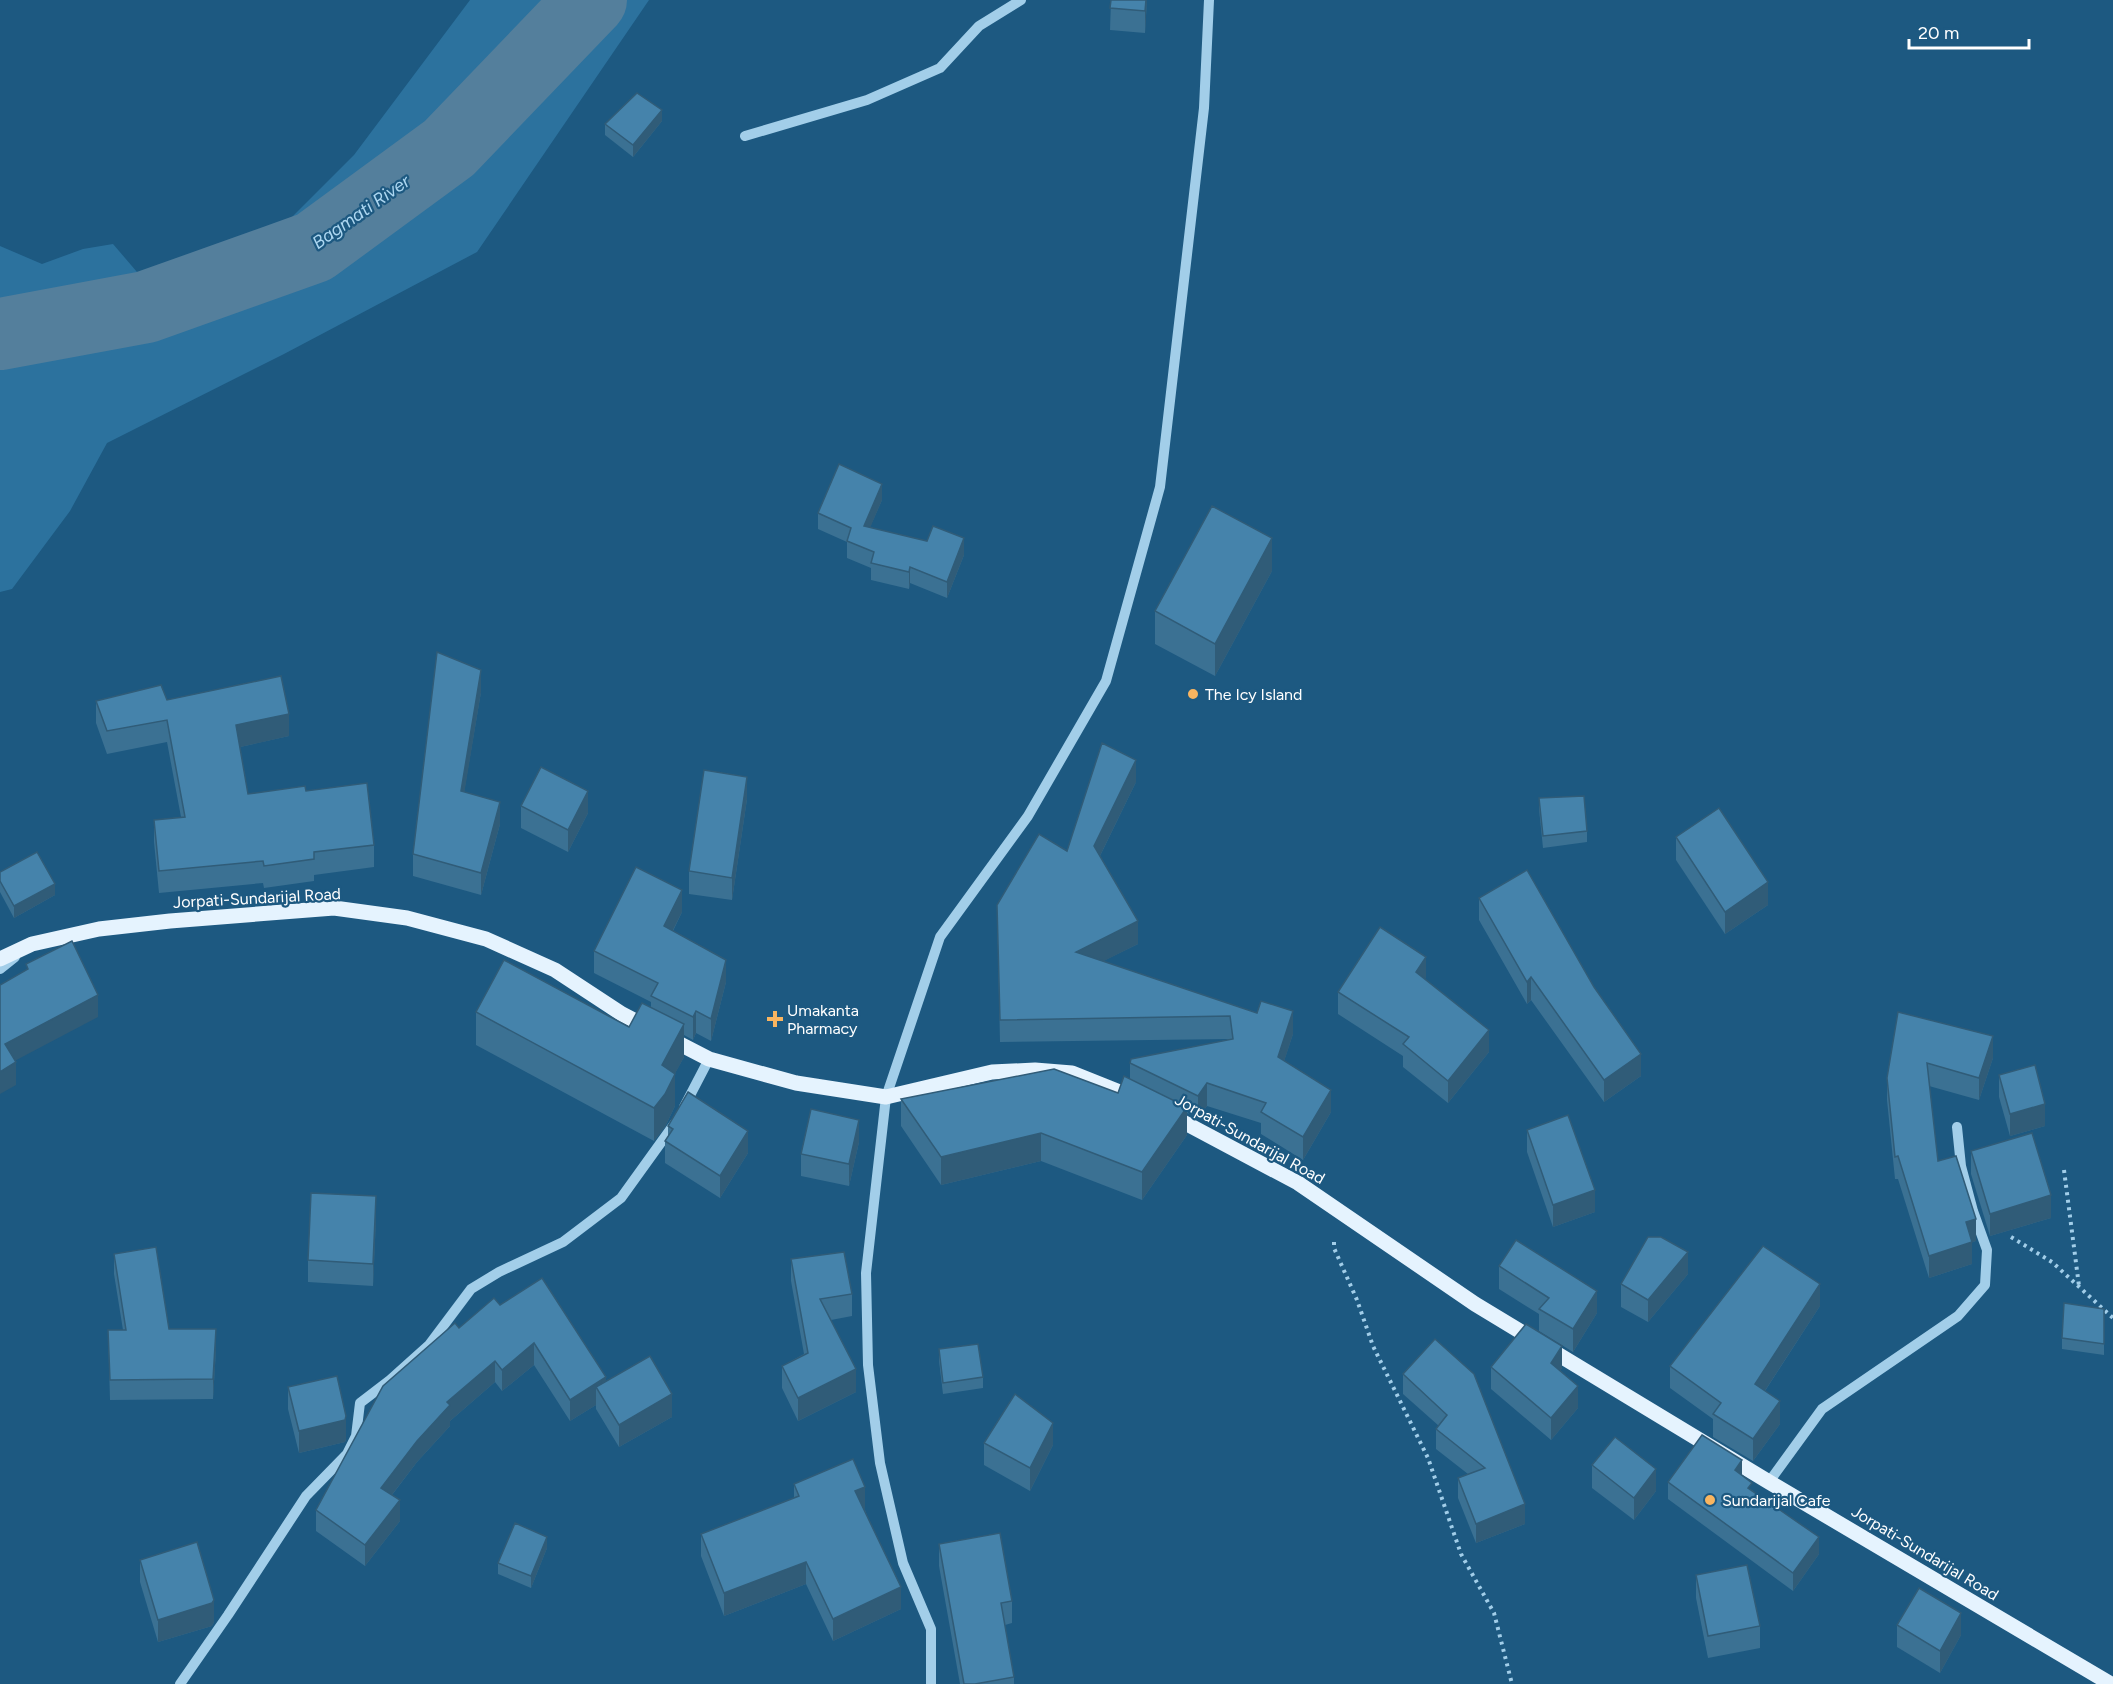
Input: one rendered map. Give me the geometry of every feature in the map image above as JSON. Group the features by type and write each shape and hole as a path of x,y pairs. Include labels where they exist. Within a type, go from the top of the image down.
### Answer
{"main road":[{"name":"Jorpati-Sundarijal Road","path":"0,958 32,944 99,929 334,908 407,918 486,939 555,970 622,1014 709,1059 796,1083 886,1097 992,1072 1035,1070 1072,1073 1154,1107 1298,1183 1475,1305 2111,1684"}],"street":[{"path":"745,136 867,100 940,68 979,26 1021,0"},
{"path":"931,1684 931,1629 903,1563 880,1463 868,1365 866,1273 886,1097 940,937 1028,816 1106,681 1160,487 1204,108 1209,0"},
{"path":"0,969 32,944"},
{"path":"180,1684 306,1496 347,1454 356,1436 360,1403 429,1345 471,1289 499,1272 563,1242 621,1198 671,1131 709,1059"},
{"path":"1769,1482 1822,1409 1958,1316 1985,1285 1987,1251 1961,1166 1957,1127"}],"path":[{"path":"2064,1170 2079,1287"},
{"path":"1335,1209 1334,1248 1374,1346 1428,1458 1461,1554 1494,1613 1512,1684"},
{"path":"2008,1236 2052,1262 2113,1318"}],"shaded area":[{"path":"470,0 649,0 477,252 284,354 107,443 70,511 12,589 0,592 0,246 42,264 83,249 113,244 149,286 205,270 275,234 354,155"}],"building":[{"path":"1111,0 1146,0 1145,11 1110,8"},
{"path":"637,93 662,110 633,145 605,124"},
{"path":"839,464 882,484 864,526 927,541 933,526 964,538 947,582 910,567 909,572 871,563 874,552 847,541 851,528 818,513"},
{"path":"1212,506 1272,538 1215,644 1155,611"},
{"path":"437,652 481,670 461,791 500,802 481,873 413,854"},
{"path":"281,676 289,714 236,725 248,794 305,786 306,791 367,783 374,845 314,852 314,859 264,866 263,861 159,871 154,820 185,817 167,720 107,731 96,701 161,685 167,700"},
{"path":"1102,743 1136,760 1094,846 1138,921 1076,952 1257,1013 1261,1001 1293,1011 1278,1057 1331,1090 1303,1137 1261,1112 1266,1103 1207,1083 1198,1096 1130,1063 1131,1059 1233,1039 1230,1016 1000,1020 997,905 1039,834 1067,851"},
{"path":"541,767 588,791 568,830 521,806"},
{"path":"704,770 747,777 732,878 689,871"},
{"path":"1584,796 1587,831 1543,836 1539,798"},
{"path":"1719,808 1768,882 1725,912 1676,837"},
{"path":"37,852 55,884 14,906 0,881 0,872"},
{"path":"636,867 682,890 664,926 726,960 711,1019 696,1011 693,1017 651,996 658,983 594,951"},
{"path":"1527,870 1594,987 1641,1054 1604,1080 1531,977 1527,982 1479,898"},
{"path":"1380,927 1426,957 1416,972 1489,1030 1448,1081 1403,1044 1409,1037 1338,992"},
{"path":"72,941 98,995 5,1044 16,1062 0,1072 0,985 28,969 26,964"},
{"path":"504,960 629,1027 642,1003 684,1024 662,1065 675,1074 665,1094 654,1108 476,1012"},
{"path":"1898,1012 1993,1036 1979,1078 1927,1063 1938,1161 1956,1156 1976,1219 1966,1222 1972,1242 1929,1256 1898,1156 1895,1157 1887,1078"},
{"path":"2035,1065 2045,1104 2010,1114 1999,1075"},
{"path":"1054,1069 1118,1093 1124,1076 1187,1107 1142,1172 1041,1133 941,1157 901,1099"},
{"path":"688,1092 748,1131 720,1176 665,1141 673,1129 668,1126"},
{"path":"811,1109 859,1120 849,1164 801,1154"},
{"path":"1568,1115 1595,1190 1553,1205 1527,1130"},
{"path":"2032,1133 2051,1195 1990,1214 1971,1151"},
{"path":"311,1193 376,1196 373,1264 308,1260"},
{"path":"1648,1237 1661,1237 1688,1252 1648,1300 1621,1284"},
{"path":"1516,1240 1597,1291 1573,1329 1539,1309 1549,1298 1499,1266"},
{"path":"1763,1246 1820,1284 1755,1384 1780,1401 1753,1439 1713,1414 1721,1403 1670,1366"},
{"path":"156,1247 169,1329 216,1329 213,1379 110,1380 108,1330 126,1330 114,1254"},
{"path":"844,1252 852,1294 820,1299 856,1369 798,1398 782,1366 808,1353 791,1259"},
{"path":"542,1278 606,1377 570,1400 534,1343 502,1370 495,1361 447,1402 450,1405 417,1441 381,1488 400,1500 365,1545 316,1510 383,1386 455,1323 459,1328 494,1298 500,1305"},
{"path":"2064,1303 2104,1309 2104,1344 2062,1338"},
{"path":"1526,1324 1562,1346 1551,1363 1578,1386 1551,1418 1491,1367"},
{"path":"1435,1339 1474,1374 1525,1504 1476,1524 1458,1478 1485,1468 1436,1429 1447,1415 1403,1374"},
{"path":"978,1344 983,1377 943,1383 939,1349"},
{"path":"650,1356 672,1394 619,1425 596,1387"},
{"path":"337,1376 345,1420 299,1431 288,1387"},
{"path":"1015,1394 1053,1423 1030,1468 984,1443"},
{"path":"1702,1435 1742,1460 1735,1470 1752,1483 1748,1488 1819,1537 1793,1573 1668,1482"},
{"path":"1615,1437 1656,1469 1634,1498 1592,1465"},
{"path":"853,1459 865,1487 855,1491 901,1587 833,1619 806,1562 724,1593 701,1534 799,1496 794,1484"},
{"path":"515,1523 547,1537 531,1576 498,1563"},
{"path":"1000,1533 1012,1601 1001,1603 1014,1677 964,1684 939,1544"},
{"path":"197,1542 214,1600 212,1603 158,1620 140,1560"},
{"path":"1747,1565 1760,1626 1708,1636 1696,1575"},
{"path":"1919,1588 1961,1613 1940,1651 1897,1625"}],"waterway":[{"name":"Bagmati River","path":"0,334 146,307 314,247 449,148 591,0"}],"place":[{"name":"The Icy Island","path":"1193,694"},
{"name":"Umakanta Pharmacy","path":"775,1019"},
{"name":"Sundarijal Cafe","path":"1710,1500"}]}
